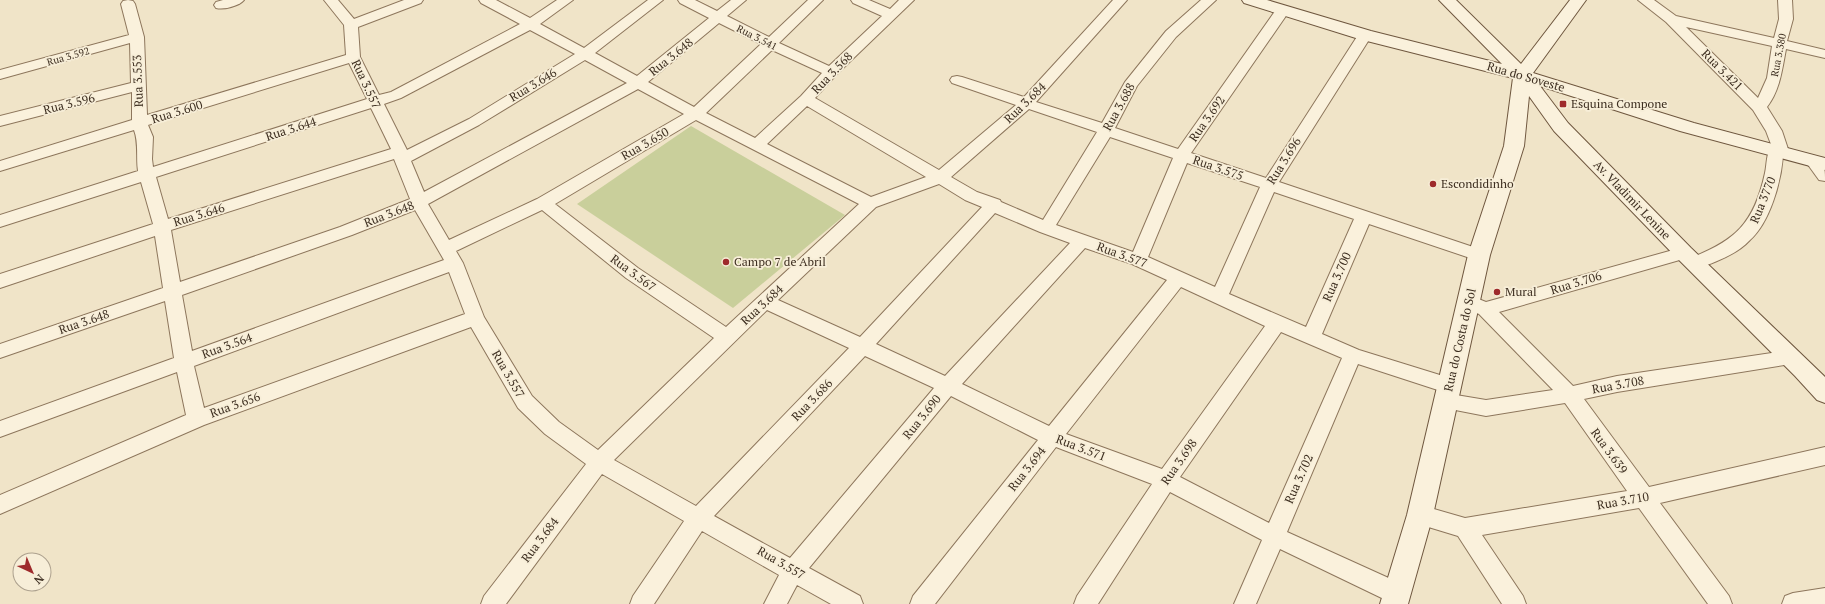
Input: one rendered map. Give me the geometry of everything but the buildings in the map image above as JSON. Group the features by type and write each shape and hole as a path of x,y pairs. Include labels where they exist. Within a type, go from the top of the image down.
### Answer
{"street":[{"path":"221,5 237,0"},
{"path":"331,0 351,25 416,0"},
{"path":"486,0 696,114 870,203"},
{"name":"Rua 3.644","path":"0,221 396,95 530,24 566,0"},
{"name":"Rua 3.646","path":"0,281 162,227 401,156 474,122 585,54 656,0"},
{"name":"Rua 3.541","path":"684,0 768,44 831,72"},
{"name":"Rua 3.648","path":"0,351 346,231 419,202 638,83 719,18 739,0"},
{"name":"Rua 3.650","path":"450,256 696,114 816,0"},
{"path":"858,0 892,15"},
{"name":"Rua 3.568","path":"756,145 806,99 831,72 907,0"},
{"name":"Rua 3.684","path":"492,604 599,462 727,337 870,203 940,178 1027,103 1120,0"},
{"name":"Rua 3.688","path":"1046,228 1106,131 1130,85 1171,34 1209,0"},
{"name":"Rua do Soveste","path":"1250,0 1365,35 1522,75 1687,127 1820,163"},
{"name":"Av. Vladimir Lenine","path":"1448,0 1522,75 1561,127 1689,258 1791,357 1825,393"},
{"path":"1522,75 1578,0"},
{"name":"Rua 3.421","path":"1645,0 1671,19 1758,107 1774,131 1779,152"},
{"name":"Rua 3.380","path":"1758,107 1764,99 1774,78 1780,42 1786,19 1785,0"},
{"name":"Rua 3.553","path":"128,4 136,37 140,124 144,137 144,159 162,227 184,362 197,419"},
{"name":"Rua 3.692","path":"1138,260 1182,155 1283,10"},
{"path":"1671,19 1780,42 1825,54"},
{"name":"Rua 3.557","path":"351,25 353,57 401,156 419,202 450,256 475,318 524,402 552,428 599,462 852,604"},
{"name":"Rua 3.696","path":"1219,296 1269,185 1365,35"},
{"name":"Rua 3.592","path":"0,75 136,37"},
{"name":"Rua 3.600","path":"0,166 353,57"},
{"name":"Rua do Costa do Sol","path":"1395,599 1420,515 1448,394 1477,306 1479,255 1514,146 1522,75"},
{"name":"Rua 3.575","path":"957,80 1479,255"},
{"name":"Rua 3.596","path":"0,121 138,86"},
{"name":"Rua 3.577","path":"806,99 971,196 994,204 1046,228 1138,260 1277,323 1448,394"},
{"name":"Rua 3770","path":"1689,258 1717,254 1739,240 1752,228 1769,191 1779,152"},
{"path":"1820,163 1825,176"},
{"name":"Rua 3.567","path":"543,203 632,274 727,337"},
{"name":"Rua 3.686","path":"641,604 699,517 862,346 994,204"},
{"name":"Rua 3.700","path":"1310,337 1364,216"},
{"name":"Rua 3.690","path":"775,604 793,571 948,386 1081,241"},
{"name":"Rua 3.564","path":"0,429 184,362 450,256"},
{"name":"Rua 3.706","path":"1477,306 1544,293 1628,267 1689,258"},
{"name":"Rua 3.694","path":"922,604 1052,437 1178,279"},
{"name":"Rua 3.571","path":"766,302 948,386 1052,437 1166,480 1395,599"},
{"name":"Rua 3.639","path":"1477,306 1569,394 1720,604"},
{"name":"Rua 3.656","path":"0,505 197,419 475,318"},
{"name":"Rua 3.698","path":"1085,604 1166,480 1277,323"},
{"name":"Rua 3.702","path":"1245,604 1353,355"},
{"name":"Rua 3.708","path":"1448,394 1486,408 1617,384 1791,357"},
{"name":"Rua 3.710","path":"1420,515 1465,528 1643,498 1825,456"},
{"path":"1465,528 1515,604"},
{"path":"1793,604 1825,599"}],"green space":[{"name":"Campo 7 de Abril","path":"691,126 845,215 733,308 577,204"}],"place":[{"name":"Esquina Compone","path":"1563,104"},
{"name":"Escondidinho","path":"1433,184"},
{"name":"Campo 7 de Abril","path":"726,262"},
{"name":"Mural","path":"1497,292"}]}
